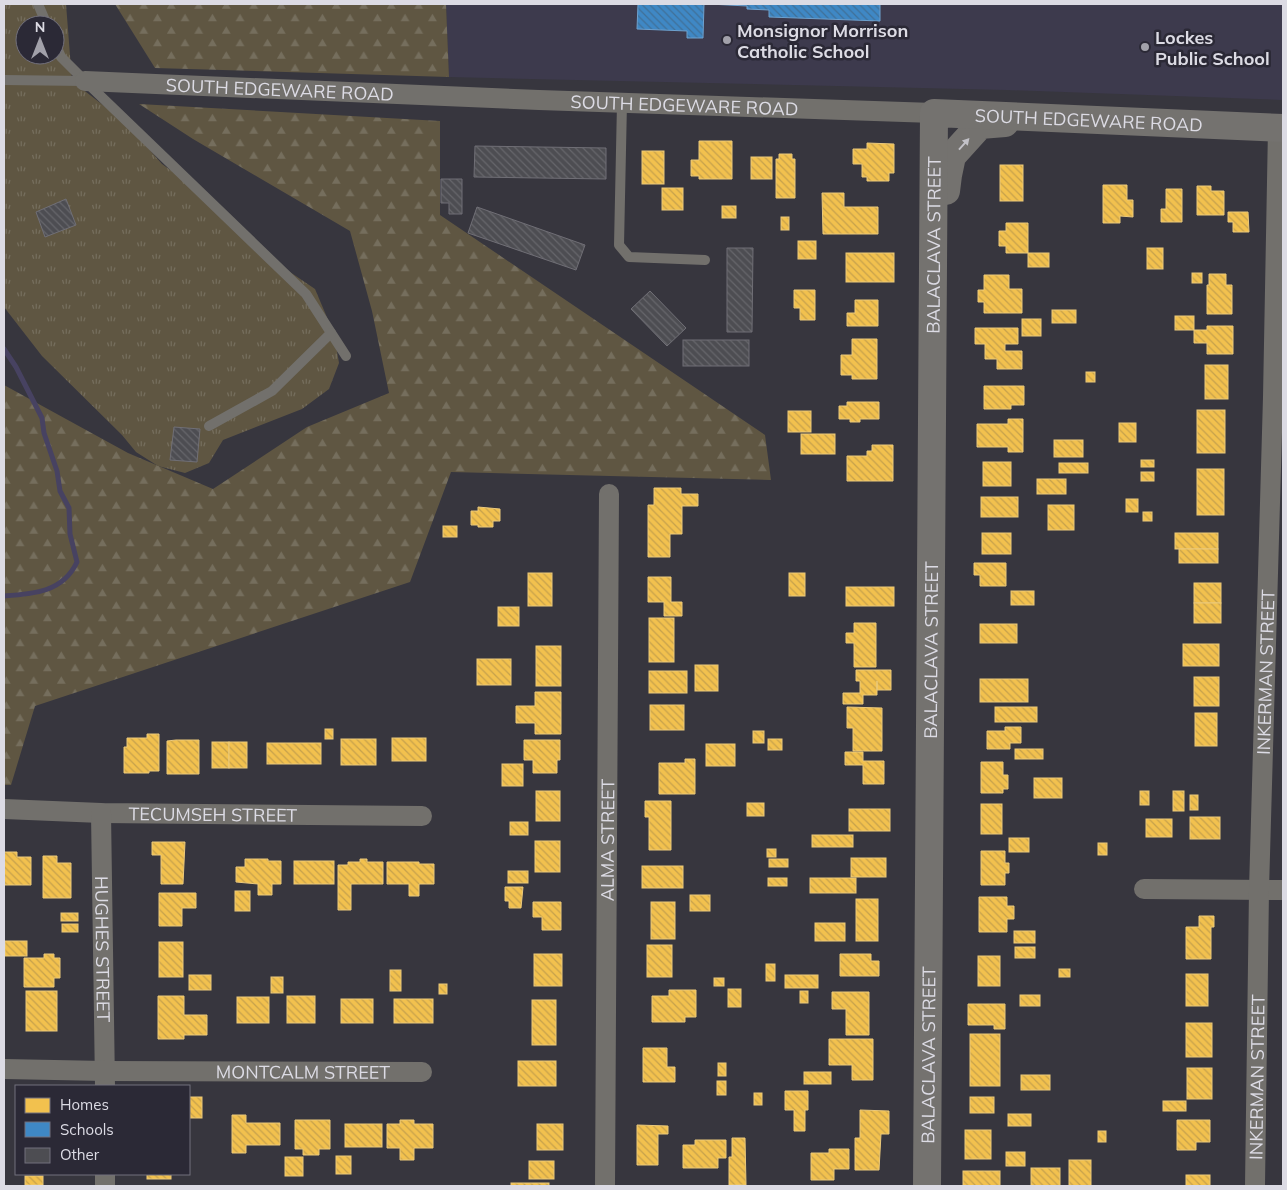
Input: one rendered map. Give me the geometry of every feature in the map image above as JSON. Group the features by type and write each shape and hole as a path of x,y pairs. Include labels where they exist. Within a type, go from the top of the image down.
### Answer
{"street":[{"name":"SOUTH EDGEWARE ROAD","path":"85,81 1281,128"},
{"name":"BALACLAVA STREET","path":"927,1186 934,113"},
{"path":"933,274 952,156 980,125 1047,118"},
{"name":"INKERMAN STREET","path":"1255,1186 1259,890 1275,637 1281,128"},
{"name":"ALMA STREET","path":"605,1186 609,494"},
{"name":"TECUMSEH STREET","path":"4,809 101,813 422,816"},
{"name":"HUGHES STREET","path":"101,813 106,1079"},
{"path":"1144,889 1283,890"},
{"name":"MONTCALM STREET","path":"4,1069 106,1079 422,1072"}],"lane":[{"path":"65,61 306,294 346,356"},
{"path":"4,80 85,81"},
{"path":"622,103 619,245 629,257 705,260"},
{"path":"209,426 272,391 331,333"}],"shaded area":[{"name":"Monsignor Morrison Catholic School","path":"446,4 1283,4 1283,100 1006,90 449,77"}],"green space":[{"path":"4,4 66,4 72,81 126,123 162,164 212,200 287,270 315,289 334,334 339,363 329,389 302,409 223,440 209,463 185,473 158,466 136,452 122,435 42,356 4,307"},
{"path":"115,4 446,4 449,77 155,68"},
{"path":"139,104 440,121 440,215 765,435 771,480 451,472 410,582 35,706 11,785 4,785 4,385 128,453 213,489 307,427 389,393 372,311 350,231 193,139"}],"building: Homes":[{"path":"699,141 732,141 732,179 699,179 699,176 691,176 691,160 699,160"},
{"path":"867,143 894,144 894,173 889,173 889,181 867,181 867,177 862,177 862,164 853,164 853,149 867,149"},
{"path":"642,151 664,151 664,184 642,184"},
{"path":"779,154 792,154 792,159 795,159 795,198 776,198 776,159 779,159"},
{"path":"751,157 772,157 772,179 751,179"},
{"path":"1000,165 1023,165 1023,201 1000,201"},
{"path":"1103,185 1127,185 1127,200 1133,200 1133,217 1120,216 1120,223 1103,223"},
{"path":"1197,186 1211,186 1211,191 1224,191 1224,215 1197,215"},
{"path":"662,188 683,188 683,210 662,210"},
{"path":"1166,189 1182,189 1182,222 1161,222 1161,209 1166,209"},
{"path":"822,193 844,193 844,207 878,207 878,234 823,234"},
{"path":"722,206 736,206 736,218 722,218"},
{"path":"1228,212 1248,212 1249,232 1233,232 1233,222 1228,222"},
{"path":"781,217 789,217 789,230 781,230"},
{"path":"1006,223 1028,223 1028,253 1006,253 1006,246 999,246 999,231 1006,231"},
{"path":"798,241 816,241 816,259 798,259"},
{"path":"1147,248 1163,248 1163,269 1147,269"},
{"path":"846,253 894,253 894,282 846,282"},
{"path":"1028,253 1049,253 1049,267 1028,267"},
{"path":"1192,273 1202,273 1202,283 1192,283"},
{"path":"1209,274 1226,274 1226,285 1232,285 1232,314 1207,314"},
{"path":"984,275 1009,275 1009,289 1022,289 1022,313 984,313 984,302 978,302 978,290 984,290"},
{"path":"794,290 815,290 815,320 800,320 800,308 794,308"},
{"path":"855,300 878,300 878,326 847,326 847,313 855,313"},
{"path":"1052,310 1076,310 1076,323 1052,323"},
{"path":"1175,316 1194,316 1194,330 1175,330"},
{"path":"1022,319 1041,319 1041,336 1022,336"},
{"path":"1207,326 1233,326 1233,354 1207,354 1207,343 1194,343 1194,330 1207,330"},
{"path":"975,328 1018,328 1018,344 1005,344 1005,351 1022,351 1022,369 997,369 997,359 985,359 985,344 975,344"},
{"path":"852,339 877,339 877,379 852,379 852,375 841,375 841,355 852,355"},
{"path":"1205,365 1228,365 1228,399 1205,399"},
{"path":"1086,372 1095,372 1095,382 1086,382"},
{"path":"984,386 1024,386 1024,405 1011,405 1011,409 984,409"},
{"path":"847,402 879,402 879,419 860,419 860,422 850,422 850,419 839,419 839,406 847,406"},
{"path":"1197,410 1225,410 1225,453 1197,453"},
{"path":"788,411 811,411 811,432 788,432"},
{"path":"1008,419 1023,419 1023,452 1008,452 1008,447 977,447 977,424 1008,424"},
{"path":"1119,423 1136,423 1136,442 1119,442"},
{"path":"801,434 835,434 835,454 801,454"},
{"path":"1054,440 1083,440 1083,457 1054,457"},
{"path":"872,445 893,445 893,481 847,481 847,456 867,456 867,451 872,451"},
{"path":"1141,460 1154,460 1154,467 1141,467"},
{"path":"983,462 1011,462 1011,486 983,486"},
{"path":"1059,463 1088,463 1088,473 1059,473"},
{"path":"1197,469 1224,469 1224,515 1197,515"},
{"path":"1141,472 1154,472 1154,481 1141,481"},
{"path":"1037,479 1066,479 1066,494 1037,494"},
{"path":"654,488 681,488 681,494 698,494 698,506 682,506 682,534 670,534 670,557 648,557 648,505 654,505"},
{"path":"981,497 1018,497 1018,517 981,517"},
{"path":"1126,499 1138,499 1138,512 1126,512"},
{"path":"1048,505 1074,505 1074,530 1048,530"},
{"path":"478,507 500,509 500,521 493,521 493,527 471,525 471,511 478,511"},
{"path":"1143,512 1152,512 1152,521 1143,521"},
{"path":"443,526 457,526 457,537 443,537"},
{"path":"982,533 1011,533 1011,554 982,554"},
{"path":"1175,533 1218,533 1218,549 1175,549"},
{"path":"1179,549 1218,549 1218,563 1179,563"},
{"path":"974,563 1006,563 1006,586 980,586 980,575 974,575"},
{"path":"528,573 552,573 552,606 528,606"},
{"path":"789,573 805,573 805,596 789,596"},
{"path":"648,577 671,577 671,602 682,602 682,616 664,616 664,602 648,602"},
{"path":"1194,583 1221,583 1221,603 1194,603"},
{"path":"846,587 894,587 894,606 846,606"},
{"path":"1011,591 1034,591 1034,605 1011,605"},
{"path":"1194,603 1221,603 1221,623 1194,623"},
{"path":"498,607 519,607 519,626 498,626"},
{"path":"649,618 674,618 674,662 649,662"},
{"path":"854,623 876,623 876,667 854,667 854,643 846,643 846,633 854,633"},
{"path":"980,624 1017,624 1017,643 980,643"},
{"path":"1183,644 1219,644 1219,666 1183,666"},
{"path":"536,646 561,646 561,686 536,686"},
{"path":"477,659 511,659 511,685 477,685"},
{"path":"695,665 718,665 718,691 695,691"},
{"path":"856,670 891,670 891,690 877,690 877,695 863,695 863,704 843,704 843,693 860,693 860,681 856,681"},
{"path":"649,671 687,671 687,693 649,693"},
{"path":"1194,677 1219,677 1219,706 1194,706"},
{"path":"980,679 1028,679 1028,702 980,702"},
{"path":"535,692 561,692 561,734 535,734 535,723 516,723 516,706 535,706"},
{"path":"650,705 684,705 684,730 650,730"},
{"path":"847,707 882,708 882,751 853,751 853,728 847,728"},
{"path":"995,707 1037,707 1037,722 995,722"},
{"path":"1195,713 1217,713 1217,746 1195,746"},
{"path":"1005,727 1021,727 1021,743 1010,743 1010,749 987,749 987,731 1005,731"},
{"path":"325,729 333,729 333,739 325,739"},
{"path":"753,731 764,731 764,743 753,743"},
{"path":"147,734 159,734 159,771 124,773 124,747 127,747 127,738 147,738"},
{"path":"392,738 426,738 426,761 392,761"},
{"path":"341,739 376,739 376,765 341,765"},
{"path":"768,739 782,739 782,750 768,750"},
{"path":"199,740 199,774 167,774 167,741"},
{"path":"524,740 560,740 560,760 557,760 557,773 533,773 533,760 524,760"},
{"path":"212,742 229,742 229,768 212,768"},
{"path":"229,742 247,742 247,768 229,768"},
{"path":"267,743 321,743 321,764 267,764"},
{"path":"706,744 735,744 735,766 706,766"},
{"path":"1015,749 1043,749 1043,759 1015,759"},
{"path":"845,752 863,752 863,761 884,761 884,784 863,784 863,765 845,765"},
{"path":"685,759 695,759 695,794 659,794 659,763 685,763"},
{"path":"981,762 1003,762 1003,775 1008,775 1008,789 1003,789 1003,793 981,793"},
{"path":"502,764 523,764 523,786 502,786"},
{"path":"1034,778 1062,778 1062,798 1034,798"},
{"path":"536,791 560,791 560,821 536,821"},
{"path":"1140,791 1149,791 1149,805 1140,805"},
{"path":"1173,791 1184,791 1184,811 1173,811"},
{"path":"1190,795 1198,795 1198,810 1190,810"},
{"path":"645,801 671,801 671,850 649,850 649,817 645,817"},
{"path":"747,803 764,803 764,816 747,816"},
{"path":"981,804 1002,804 1002,834 981,834"},
{"path":"849,809 890,809 890,831 849,831"},
{"path":"1190,817 1220,817 1220,839 1190,839"},
{"path":"1146,819 1172,819 1172,837 1146,837"},
{"path":"510,822 528,822 528,835 510,835"},
{"path":"812,835 853,835 853,847 812,847"},
{"path":"1009,838 1029,838 1029,852 1009,852"},
{"path":"535,841 560,841 560,872 535,872"},
{"path":"152,842 185,842 183,884 161,884 161,855 152,855"},
{"path":"1098,843 1107,843 1107,855 1098,855"},
{"path":"767,849 776,849 776,857 767,857"},
{"path":"981,851 1005,851 1005,863 1009,863 1009,873 1005,873 1005,885 981,885"},
{"path":"4,852 17,852 17,857 31,857 31,885 4,885"},
{"path":"43,856 57,856 57,863 71,863 71,898 43,898"},
{"path":"851,858 886,858 886,877 851,877"},
{"path":"245,859 281,861 281,884 272,884 272,895 258,895 258,884 236,882 236,867 245,867"},
{"path":"360,859 367,859 367,862 383,862 383,884 351,884 351,910 338,910 338,865 348,865 348,862 360,862"},
{"path":"769,859 788,859 788,867 769,867"},
{"path":"294,861 334,861 334,884 294,884"},
{"path":"387,862 434,864 434,884 419,884 419,896 409,896 409,884 387,884"},
{"path":"642,866 683,866 683,888 642,888"},
{"path":"508,871 528,871 528,883 508,883"},
{"path":"768,878 787,878 787,886 768,886"},
{"path":"810,878 856,878 856,893 810,893"},
{"path":"505,887 523,887 521,908 509,908 509,901 505,901"},
{"path":"235,891 250,891 250,911 235,911"},
{"path":"159,893 196,893 196,908 182,908 182,926 159,926"},
{"path":"690,895 710,895 710,911 690,911"},
{"path":"979,897 1007,897 1007,906 1014,906 1014,919 1007,919 1007,932 979,932"},
{"path":"856,899 878,899 878,941 856,941"},
{"path":"533,902 561,902 561,930 542,930 542,917 533,917"},
{"path":"651,902 675,902 675,939 651,939"},
{"path":"61,913 78,913 78,921 61,921"},
{"path":"1199,916 1214,916 1214,927 1211,927 1211,959 1186,959 1186,927 1199,927"},
{"path":"815,923 845,923 845,941 815,941"},
{"path":"62,924 78,924 78,932 62,932"},
{"path":"1014,931 1035,931 1035,943 1014,943"},
{"path":"5,941 27,941 27,956 5,956"},
{"path":"159,942 183,942 183,977 159,977"},
{"path":"647,945 672,945 672,977 647,977"},
{"path":"1015,947 1035,947 1035,958 1015,958"},
{"path":"44,954 54,954 54,958 60,958 60,978 54,978 54,987 24,987 24,958 44,958"},
{"path":"534,954 562,954 562,986 534,986"},
{"path":"840,954 871,954 871,961 879,961 879,976 840,976"},
{"path":"978,956 1000,956 1000,986 978,986"},
{"path":"766,964 775,964 775,981 766,981"},
{"path":"1059,969 1070,969 1070,977 1059,977"},
{"path":"390,970 401,970 401,991 390,991"},
{"path":"1186,974 1208,974 1208,1006 1186,1006"},
{"path":"189,975 211,975 211,990 189,990"},
{"path":"785,975 818,975 818,988 785,988"},
{"path":"271,977 283,977 283,993 271,993"},
{"path":"714,978 724,978 724,986 714,986"},
{"path":"439,984 447,984 447,994 439,994"},
{"path":"728,989 741,989 741,1007 728,1007"},
{"path":"669,990 696,990 696,1017 685,1017 685,1022 652,1022 652,996 669,996"},
{"path":"26,991 57,991 57,1031 26,1031"},
{"path":"800,991 808,991 808,1003 800,1003"},
{"path":"832,992 869,992 869,1035 846,1035 846,1009 832,1009"},
{"path":"1020,995 1040,995 1040,1006 1020,1006"},
{"path":"158,996 184,996 184,1015 207,1015 207,1035 184,1035 184,1039 158,1039"},
{"path":"287,996 315,996 315,1023 287,1023"},
{"path":"237,997 269,997 269,1023 237,1023"},
{"path":"341,999 373,999 373,1023 341,1023"},
{"path":"394,999 433,999 433,1023 394,1023"},
{"path":"532,1000 556,1000 556,1045 532,1045"},
{"path":"968,1004 1005,1004 1005,1029 994,1029 994,1025 968,1025"},
{"path":"1186,1023 1212,1023 1212,1057 1186,1057"},
{"path":"970,1034 1000,1034 1000,1086 970,1086"},
{"path":"829,1039 873,1039 873,1080 852,1080 852,1065 829,1065"},
{"path":"643,1048 667,1048 667,1067 675,1067 675,1082 643,1082"},
{"path":"518,1061 556,1061 556,1086 518,1086"},
{"path":"718,1063 726,1063 726,1076 718,1076"},
{"path":"1187,1068 1212,1068 1212,1099 1187,1099"},
{"path":"804,1072 831,1072 831,1084 804,1084"},
{"path":"1021,1075 1050,1075 1050,1090 1021,1090"},
{"path":"717,1081 726,1081 726,1095 717,1095"},
{"path":"785,1091 808,1091 808,1110 805,1110 805,1131 794,1131 794,1110 785,1110"},
{"path":"754,1093 762,1093 762,1105 754,1105"},
{"path":"190,1097 202,1097 202,1118 190,1118"},
{"path":"970,1097 994,1097 994,1113 970,1113"},
{"path":"1163,1101 1186,1101 1186,1111 1163,1111"},
{"path":"860,1110 889,1111 889,1134 881,1134 879,1170 855,1170 855,1138 860,1138"},
{"path":"1008,1114 1031,1114 1031,1126 1008,1126"},
{"path":"232,1115 246,1115 246,1123 280,1123 280,1145 246,1145 246,1153 232,1153"},
{"path":"295,1120 330,1120 330,1149 319,1149 319,1155 303,1155 303,1149 295,1149"},
{"path":"400,1120 414,1120 414,1124 433,1124 433,1148 414,1148 414,1160 400,1160 400,1148 387,1148 387,1124 400,1124"},
{"path":"1177,1120 1210,1120 1210,1142 1196,1142 1196,1150 1177,1150"},
{"path":"345,1124 382,1124 382,1147 345,1147"},
{"path":"537,1124 563,1124 563,1150 537,1150"},
{"path":"637,1125 668,1126 668,1134 658,1134 658,1165 637,1165"},
{"path":"965,1130 991,1130 991,1159 965,1159"},
{"path":"1098,1131 1106,1131 1106,1142 1098,1142"},
{"path":"732,1138 745,1138 746,1185 729,1185 729,1157 732,1157"},
{"path":"695,1140 726,1140 726,1158 718,1158 718,1168 683,1168 683,1145 695,1145"},
{"path":"829,1149 849,1149 849,1169 834,1169 834,1180 811,1180 811,1153 829,1153"},
{"path":"1006,1152 1025,1152 1025,1166 1006,1166"},
{"path":"336,1156 351,1156 351,1174 336,1174"},
{"path":"285,1157 303,1157 303,1176 285,1176"},
{"path":"1069,1160 1091,1160 1091,1186 1069,1186"},
{"path":"529,1161 554,1161 554,1179 529,1179"},
{"path":"1031,1168 1060,1168 1060,1186 1031,1186"},
{"path":"963,1171 1000,1171 1000,1186 963,1186"},
{"path":"147,1175 171,1175 171,1179 147,1179"},
{"path":"1186,1175 1210,1175 1210,1186 1186,1186"},
{"path":"25,1176 43,1176 43,1185 25,1185"},
{"path":"511,1183 549,1183 549,1186 511,1186"}],"building: Schools":[{"path":"638,4 704,4 703,38 687,38 687,31 637,29"},
{"path":"709,4 880,4 880,21 769,17 769,10 747,9 747,6"}],"building: Other":[{"path":"475,146 606,148 606,179 474,177"},
{"path":"441,179 462,179 462,214 449,214 449,203 441,203"},
{"path":"66,199 76,225 45,237 36,212"},
{"path":"477,207 585,245 576,270 468,233"},
{"path":"727,248 753,248 752,332 727,332"},
{"path":"650,291 686,328 667,346 631,309"},
{"path":"683,340 749,340 749,366 683,366"},
{"path":"174,427 200,429 197,462 170,460"}],"waterway":[{"path":"4,349 16,367 42,418 44,433 57,471 60,491 69,508 70,534 77,562 64,580 46,590 4,596"}],"place":[{"name":"Monsignor Morrison Catholic School","path":"727,40"},
{"name":"Lockes Public School","path":"1145,47"}]}
